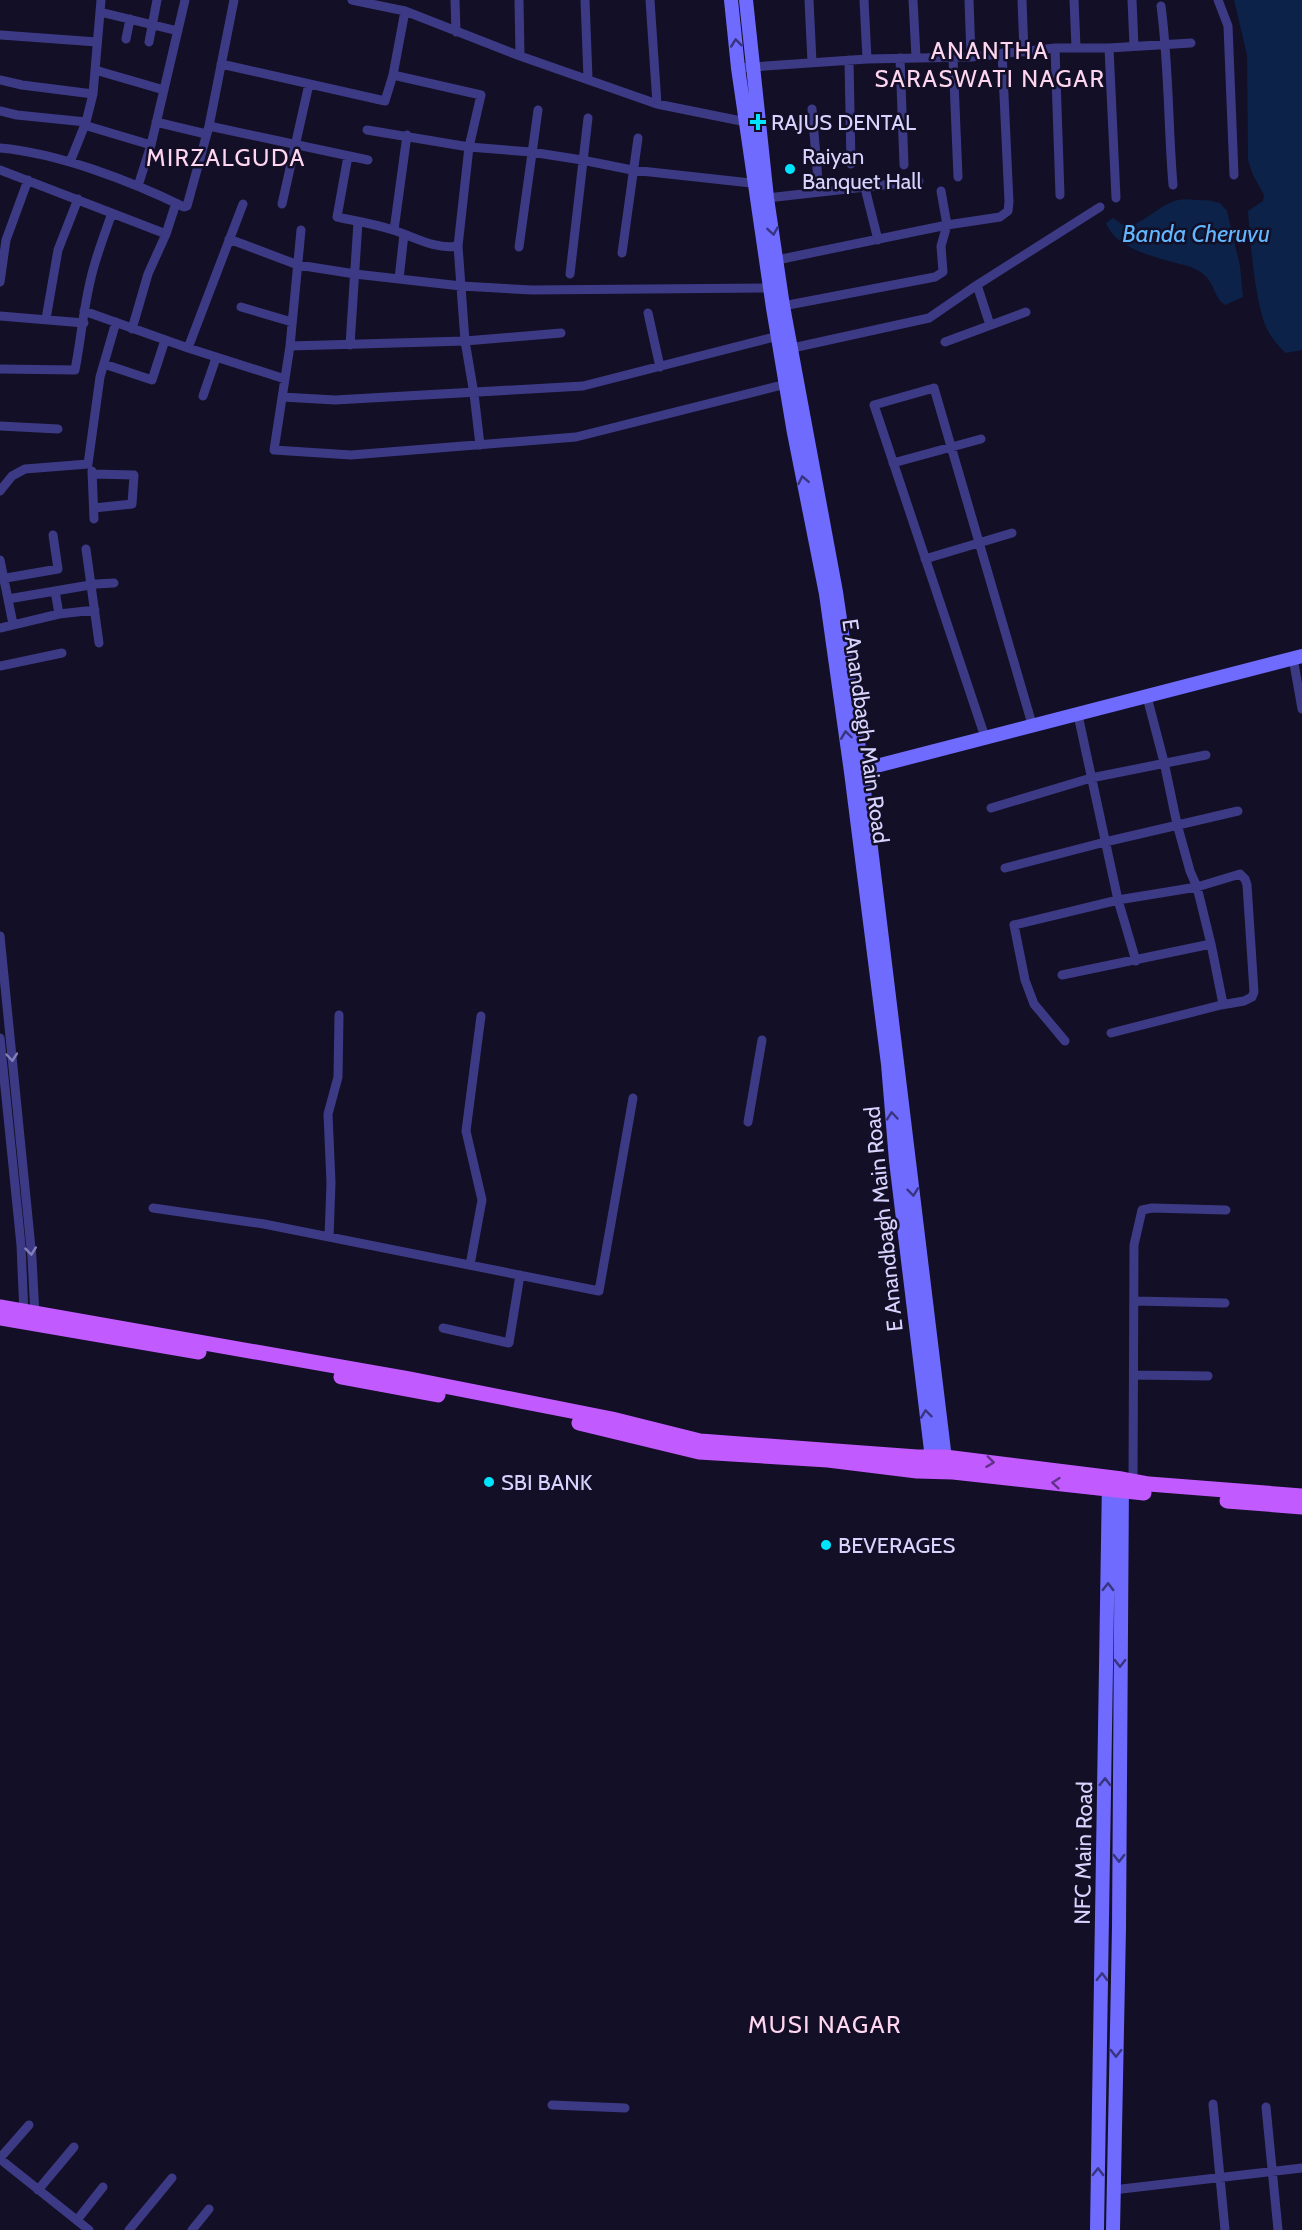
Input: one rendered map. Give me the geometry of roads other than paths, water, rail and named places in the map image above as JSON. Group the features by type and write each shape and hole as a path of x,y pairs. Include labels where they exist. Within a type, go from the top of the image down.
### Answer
{"main road":[{"path":"0,1307 30,1318"},
{"path":"0,1318 30,1318 612,1419 700,1441 1119,1483 1302,1507"},
{"path":"1119,1483 1302,1496"}],"street":[{"path":"70,162 93,94 101,0"},
{"path":"149,42 157,0"},
{"path":"138,186 151,144 185,0"},
{"path":"0,147 36,152 70,162 138,186 184,207 187,206 207,130 234,0"},
{"path":"352,0 388,4 520,56 657,104 746,122"},
{"path":"455,0 456,32"},
{"path":"519,0 520,56"},
{"path":"585,0 588,78"},
{"path":"650,0 657,104"},
{"name":"E Anandbagh Main Road","path":"731,0 746,122 763,189 777,261 783,306 786,384 826,594 856,771"},
{"name":"E Anandbagh Main Road","path":"746,0 770,288 778,336 786,350 836,592 888,1064 896,1161 939,1464"},
{"path":"808,0 813,62"},
{"path":"864,0 867,59"},
{"path":"914,0 916,57"},
{"path":"969,0 971,57"},
{"path":"1022,0 1024,52"},
{"path":"1074,0 1076,47"},
{"path":"1132,0 1134,46"},
{"path":"1218,0 1228,26 1234,175"},
{"path":"1161,6 1166,44 1168,131 1173,185"},
{"path":"221,64 385,101 393,75 405,11"},
{"path":"100,12 178,31"},
{"path":"126,39 130,20"},
{"path":"1,35 97,42"},
{"path":"738,68 867,59 971,57 1055,48 1109,48 1191,43"},
{"path":"1055,48 1060,195"},
{"path":"1109,48 1116,198"},
{"path":"777,261 947,225 1000,217 1008,211 1002,53"},
{"path":"900,58 904,165"},
{"path":"953,58 958,177"},
{"path":"849,60 851,164"},
{"path":"95,70 164,90"},
{"path":"393,75 481,95 469,147 458,246 465,341 480,445"},
{"path":"0,80 93,94"},
{"path":"282,204 309,84"},
{"path":"519,247 538,110"},
{"path":"812,110 819,192"},
{"path":"0,111 85,123 151,144"},
{"path":"570,274 588,118"},
{"path":"156,122 296,145 368,160"},
{"path":"367,130 469,147 582,159 632,170 763,189 819,192 919,180"},
{"path":"394,230 407,135"},
{"path":"622,253 638,138"},
{"path":"348,156 337,217 394,230 447,248 458,246"},
{"path":"0,170 166,234"},
{"path":"0,282 6,240 28,180"},
{"path":"865,188 878,240"},
{"path":"783,306 935,277 943,272 942,246 947,225 941,191"},
{"path":"46,319 58,250 78,200"},
{"path":"132,329 148,274 166,234 176,203"},
{"path":"188,348 243,204"},
{"path":"786,350 929,318 1100,207"},
{"path":"0,369 75,370 84,323 84,311 95,263 112,213"},
{"path":"350,345 358,222"},
{"path":"301,230 290,346 274,450 351,455 576,437 786,384"},
{"path":"399,279 404,234"},
{"path":"229,239 298,265 461,286 532,290 770,288"},
{"path":"977,285 990,326"},
{"path":"241,307 292,322"},
{"path":"84,311 216,358 285,379"},
{"path":"945,342 1026,312"},
{"path":"648,313 660,367"},
{"path":"0,316 84,323"},
{"path":"94,519 93,474 88,464 100,377 116,322"},
{"path":"290,346 465,341 561,333"},
{"path":"282,397 335,400 474,394 583,386 778,336"},
{"path":"104,364 152,380 165,340"},
{"path":"203,396 216,358"},
{"path":"985,737 874,405 933,388 1032,724"},
{"path":"0,426 58,429"},
{"path":"893,463 981,439"},
{"path":"0,490 12,476 26,469 88,464"},
{"path":"93,474 134,475 132,504 94,508"},
{"path":"925,559 1012,533"},
{"path":"2,578 58,569 54,535"},
{"path":"86,549 99,643"},
{"path":"0,560 13,624"},
{"path":"8,599 114,583"},
{"path":"55,591 59,614"},
{"path":"0,628 59,614 95,610"},
{"path":"0,666 62,653"},
{"path":"856,771 1298,657 1302,709"},
{"path":"1147,697 1177,824 1190,872 1197,887 1211,944 1222,1004"},
{"path":"1077,715 1118,900 1136,961"},
{"path":"991,808 1091,778 1206,755"},
{"path":"1005,868 1177,824 1238,811"},
{"path":"1065,1041 1034,1004 1025,980 1014,925 1118,900 1197,887 1240,874 1245,879 1246,885 1254,992 1252,997 1244,1002 1222,1004 1110,1033"},
{"path":"0,936 5,1031 32,1258 30,1318"},
{"path":"1062,975 1211,944"},
{"path":"329,1237 331,1183 328,1114 338,1077 339,1015"},
{"path":"470,1265 482,1200 466,1131 481,1016"},
{"path":"0,1038 30,1318"},
{"path":"748,1122 762,1040"},
{"path":"153,1208 264,1224 599,1291 633,1098"},
{"path":"1119,1483 1135,1375 1134,1245 1142,1210 1152,1208 1226,1210"},
{"path":"443,1328 509,1343 520,1275"},
{"path":"1135,1301 1225,1303"},
{"path":"1135,1375 1208,1376"},
{"name":"NFC Main Road","path":"1113,2230 1119,1928 1119,1483"},
{"name":"NFC Main Road","path":"1097,2230 1119,1483"},
{"path":"1213,2104 1225,2230"},
{"path":"552,2105 625,2108"},
{"path":"1266,2107 1278,2230"},
{"path":"29,2125 0,2159 89,2230"},
{"path":"38,2190 74,2147"},
{"path":"1113,2190 1302,2169"},
{"path":"129,2230 172,2178"},
{"path":"77,2220 103,2187"},
{"path":"192,2230 209,2209"}],"water":[{"name":"Banda Cheruvu","path":"1234,0 1302,0 1302,350 1286,353 1272,337 1263,320 1254,272 1248,211 1263,201 1264,195 1248,160 1247,55"},
{"name":"Banda Cheruvu","path":"1185,199 1220,203 1227,211 1240,266 1243,297 1225,305 1203,274 1192,268 1135,250 1118,239 1106,223 1113,218 1126,227 1139,222 1171,202"}],"place":[{"name":"RAJUS DENTAL","path":"758,122"},
{"name":"Raiyan Banquet Hall","path":"790,169"},
{"name":"SBI BANK","path":"489,1482"},
{"name":"BEVERAGES","path":"826,1545"}],"district":[{"name":"ANANTHA SARASWATI NAGAR","path":"990,65"},
{"name":"MIRZALGUDA","path":"226,158"},
{"name":"MUSI NAGAR","path":"825,2025"}]}
